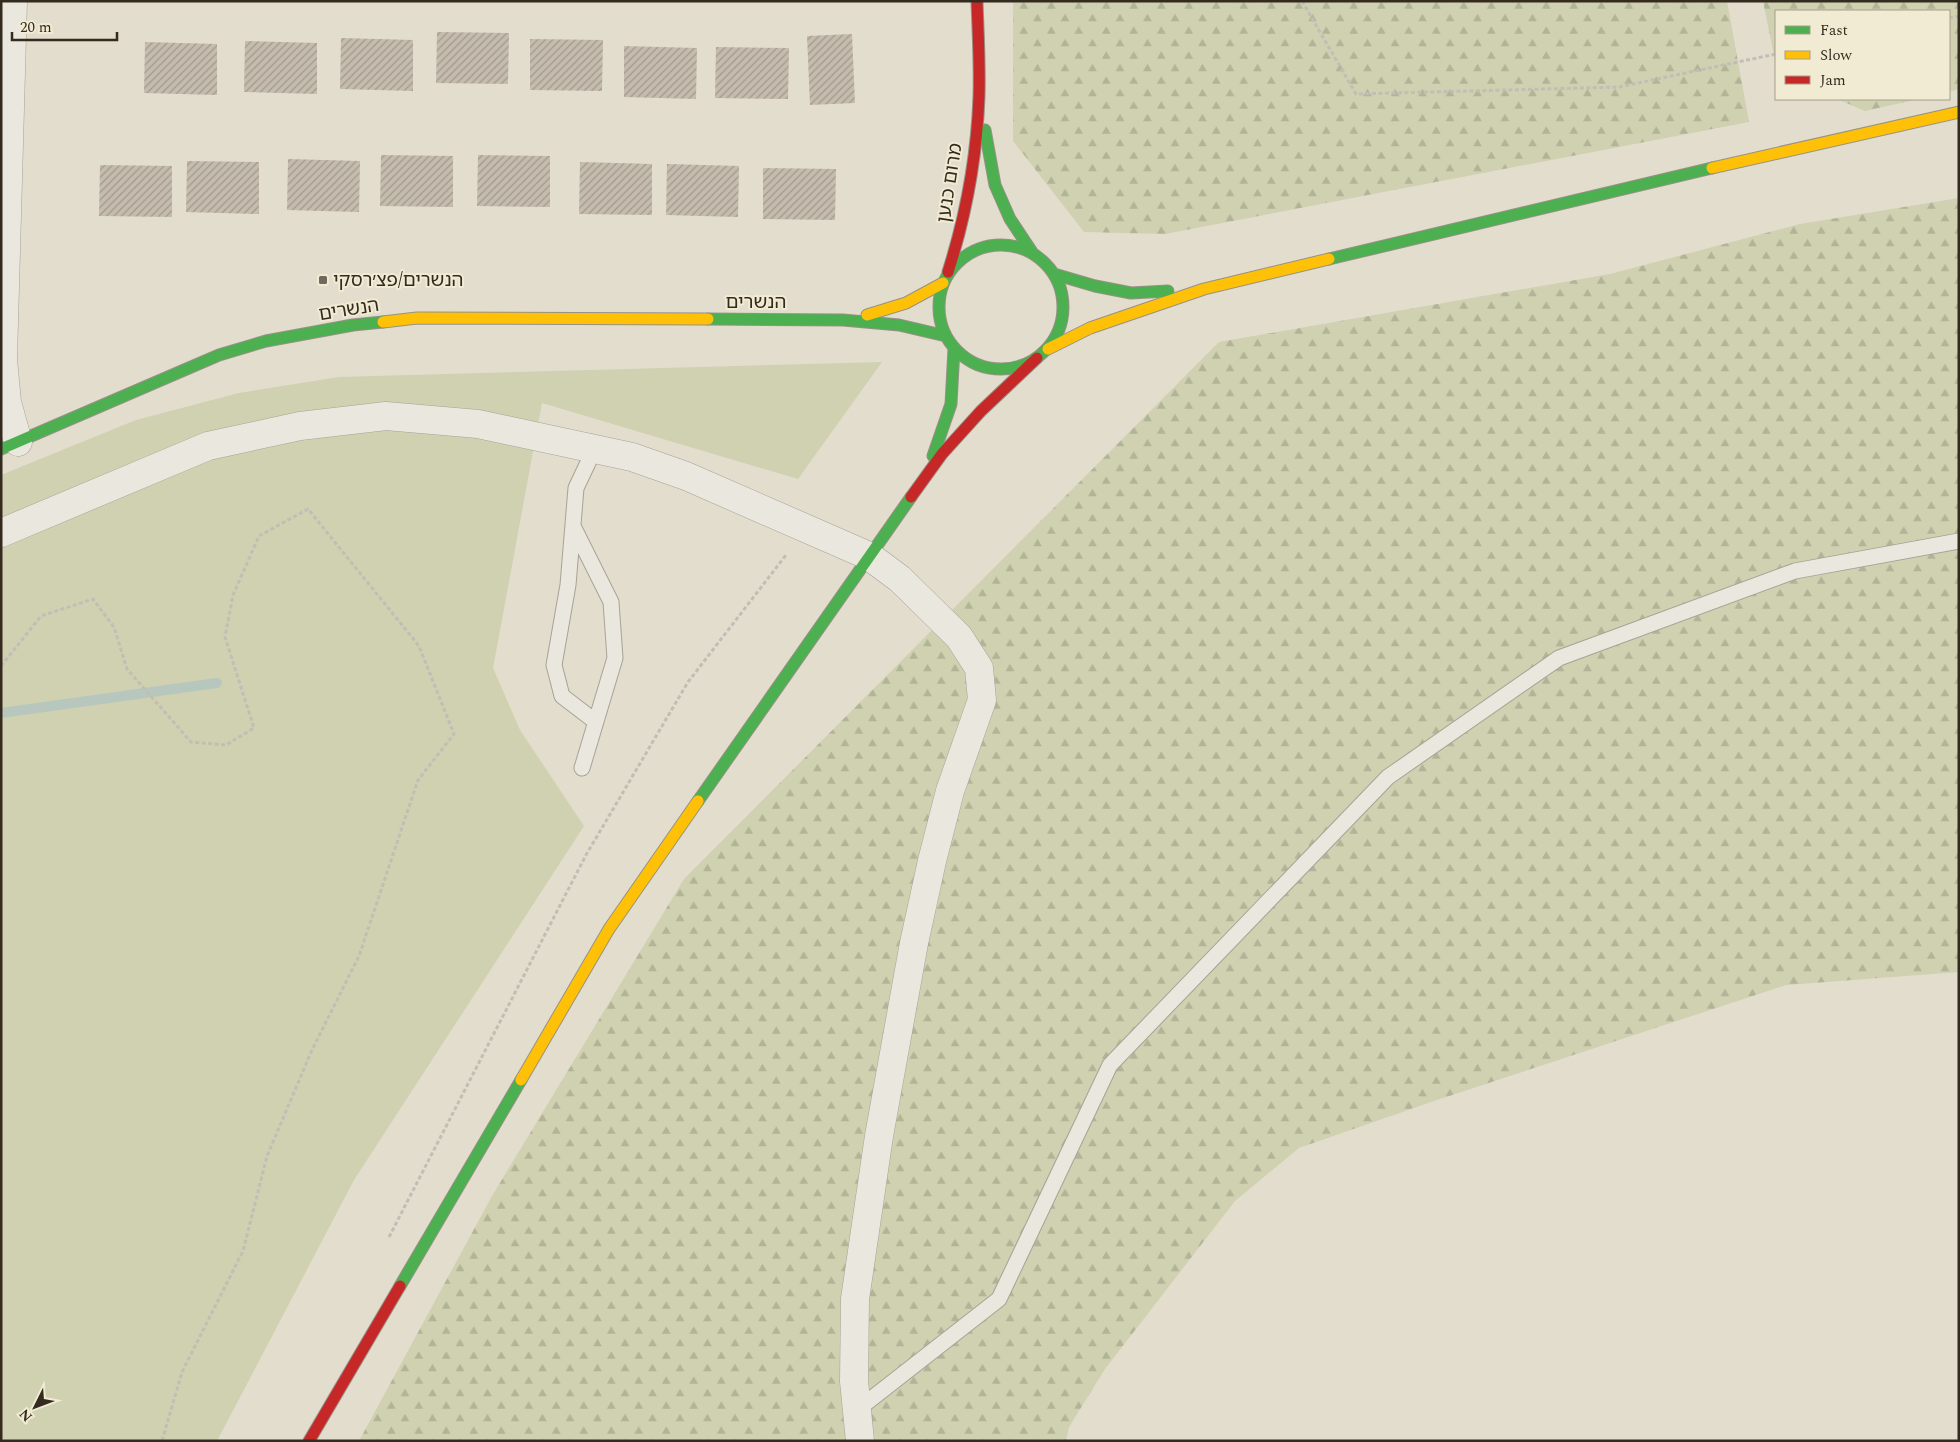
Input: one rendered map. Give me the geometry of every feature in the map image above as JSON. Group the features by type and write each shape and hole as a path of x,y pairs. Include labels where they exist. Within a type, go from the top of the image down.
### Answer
{"main road":[{"name":"מרום כנען","path":"945,278 959,239 972,168 979,96 977,1"},
{"name":"מרום כנען","path":"979,96 995,185 1010,219 1032,252"},
{"path":"309,1441 609,929 942,454 981,411 1048,349 1090,328 1204,289 1820,142 1959,112"},
{"path":"1037,358 1021,366 1003,369 985,367 968,360 954,348 946,336 940,319 939,300 945,278 960,259 976,249 995,244 1014,245 1032,252 1044,262 1054,274 1062,292 1063,312 1058,332 1048,349"},
{"path":"1054,274 1095,286 1131,293 1204,289"},
{"name":"הנשרים","path":"843,320 896,308 918,299 945,278"},
{"name":"הנשרים","path":"10,445 219,355 266,341 353,325 417,318 843,320 899,325 946,336"},
{"path":"923,480 952,404 954,348"}],"street":[{"path":"10,445 3,359 6,75 13,1"},
{"path":"1,533 208,446 300,426 386,416 478,424 594,450 632,456 686,476 869,556 900,579 959,638 980,668 982,700 950,791 932,861 898,1023 854,1299 854,1381 860,1441"}],"lane":[{"path":"594,450 576,488 568,585 554,665 562,696 596,722"},
{"path":"573,527 611,602 615,658 582,768"},
{"path":"857,1410 998,1299 1110,1065 1388,777 1559,658 1795,571 1959,541"}],"path":[{"path":"1302,1 1356,94 1619,87 1775,54"},
{"path":"1,666 41,616 93,599 114,628 127,669 191,742 226,745 254,728 225,637 233,595 259,536 308,509 419,646 454,734 418,780 359,956 312,1050 267,1156 243,1251 182,1372 162,1441"},
{"path":"385,1243 586,855 688,682 806,529"}],"green space":[{"path":"1013,1 1727,1 1749,122 1165,234 1084,232 1013,141"},
{"path":"1763,1 1959,1 1959,89 1950,92 1950,10 1775,10 1775,61"},
{"path":"1839,100 1914,100 1865,111"},
{"path":"1959,198 1959,972 1786,985 1431,1102 1299,1148 1235,1201 1105,1369 1069,1427 1066,1441 359,1441 492,1196 684,879 1219,342 1610,274 1800,224"},
{"path":"882,362 798,479 542,403 493,668 520,730 584,826 354,1180 217,1441 1,1441 1,475 136,420 239,393 339,377"}],"building":[{"path":"437,32 509,33 508,84 436,83"},
{"path":"852,34 855,103 810,105 807,36"},
{"path":"341,38 413,40 413,91 340,89"},
{"path":"530,39 603,40 602,91 530,90"},
{"path":"245,41 317,43 317,94 244,92"},
{"path":"145,42 217,44 217,95 144,93"},
{"path":"624,46 697,48 696,99 624,97"},
{"path":"716,47 789,48 788,99 715,98"},
{"path":"381,155 453,156 453,207 380,206"},
{"path":"478,155 550,156 550,207 477,206"},
{"path":"288,159 360,161 359,212 287,210"},
{"path":"187,161 259,162 259,214 186,212"},
{"path":"580,162 652,164 652,215 579,214"},
{"path":"667,164 739,166 738,217 666,215"},
{"path":"100,165 172,166 172,217 99,216"},
{"path":"763,168 836,169 835,220 763,219"}],"waterway":[{"path":"1,713 217,683"}],"traffic: fast":[{"path":"985,130 995,185 1010,219 1032,252"},
{"path":"1329,259 1712,168"},
{"path":"1001,245 1025,250 1036,255 1045,263 1053,272 1058,283 1063,307 1058,331 1053,342 1045,351 1036,359 1025,364 1001,369 977,364 966,359 957,351 949,342 944,331 939,307 944,283 949,272 957,263 966,255 977,250 1001,245"},
{"path":"1054,274 1095,286 1131,293 1168,291"},
{"path":"708,319 843,320 899,325 946,336"},
{"path":"1,449 219,355 266,341 353,325 383,322"},
{"path":"933,456 951,404 954,348"},
{"path":"698,801 911,497"},
{"path":"400,1286 521,1080"}],"traffic: slow":[{"path":"1712,168 1959,112"},
{"path":"1048,349 1090,328 1204,289 1329,259"},
{"path":"867,315 906,303 943,283"},
{"path":"383,322 417,318 708,319"},
{"path":"521,1080 609,929 698,801"}],"traffic: jam":[{"path":"948,272 970,185 976,141 979,84 977,1"},
{"path":"911,497 942,454 981,411 1037,358"},
{"path":"309,1441 400,1286"}],"place":[{"name":"הנשרים/פצ׳רסקי","path":"323,280"}]}
